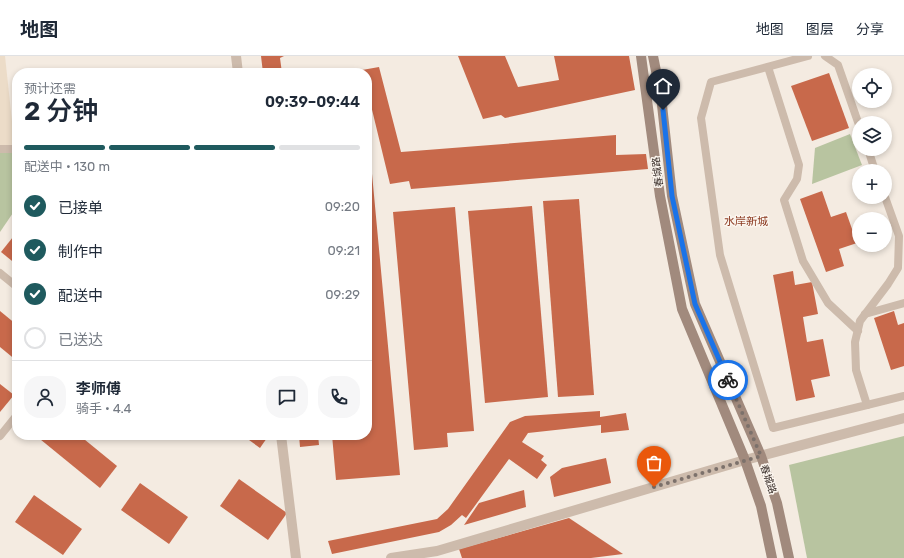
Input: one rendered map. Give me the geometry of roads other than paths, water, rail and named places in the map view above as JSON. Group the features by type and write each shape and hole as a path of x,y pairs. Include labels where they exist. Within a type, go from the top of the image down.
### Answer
{"street":[{"path":"236,56 237,68"},
{"name":"春城路","path":"641,56 660,196 682,309 745,460 761,506 772,558"},
{"name":"春城路","path":"653,56 661,96 672,196 695,304 761,456 777,503 789,558"},
{"path":"391,558 434,555 745,460 904,418"},
{"path":"282,440 296,558"}],"lane":[{"path":"808,56 711,82 701,118 720,255 773,428 904,396"},
{"path":"825,56 838,65 856,116"},
{"path":"768,67 799,165 797,179 784,200 803,261 828,303 858,331"},
{"path":"0,149 12,149"},
{"path":"867,405 856,370 854,342 860,322 898,268 898,236 887,204"},
{"path":"0,273 12,283"},
{"path":"865,314 904,303"},
{"path":"0,436 12,421"}],"district":[{"name":"水岸新城","path":"746,221"}]}
